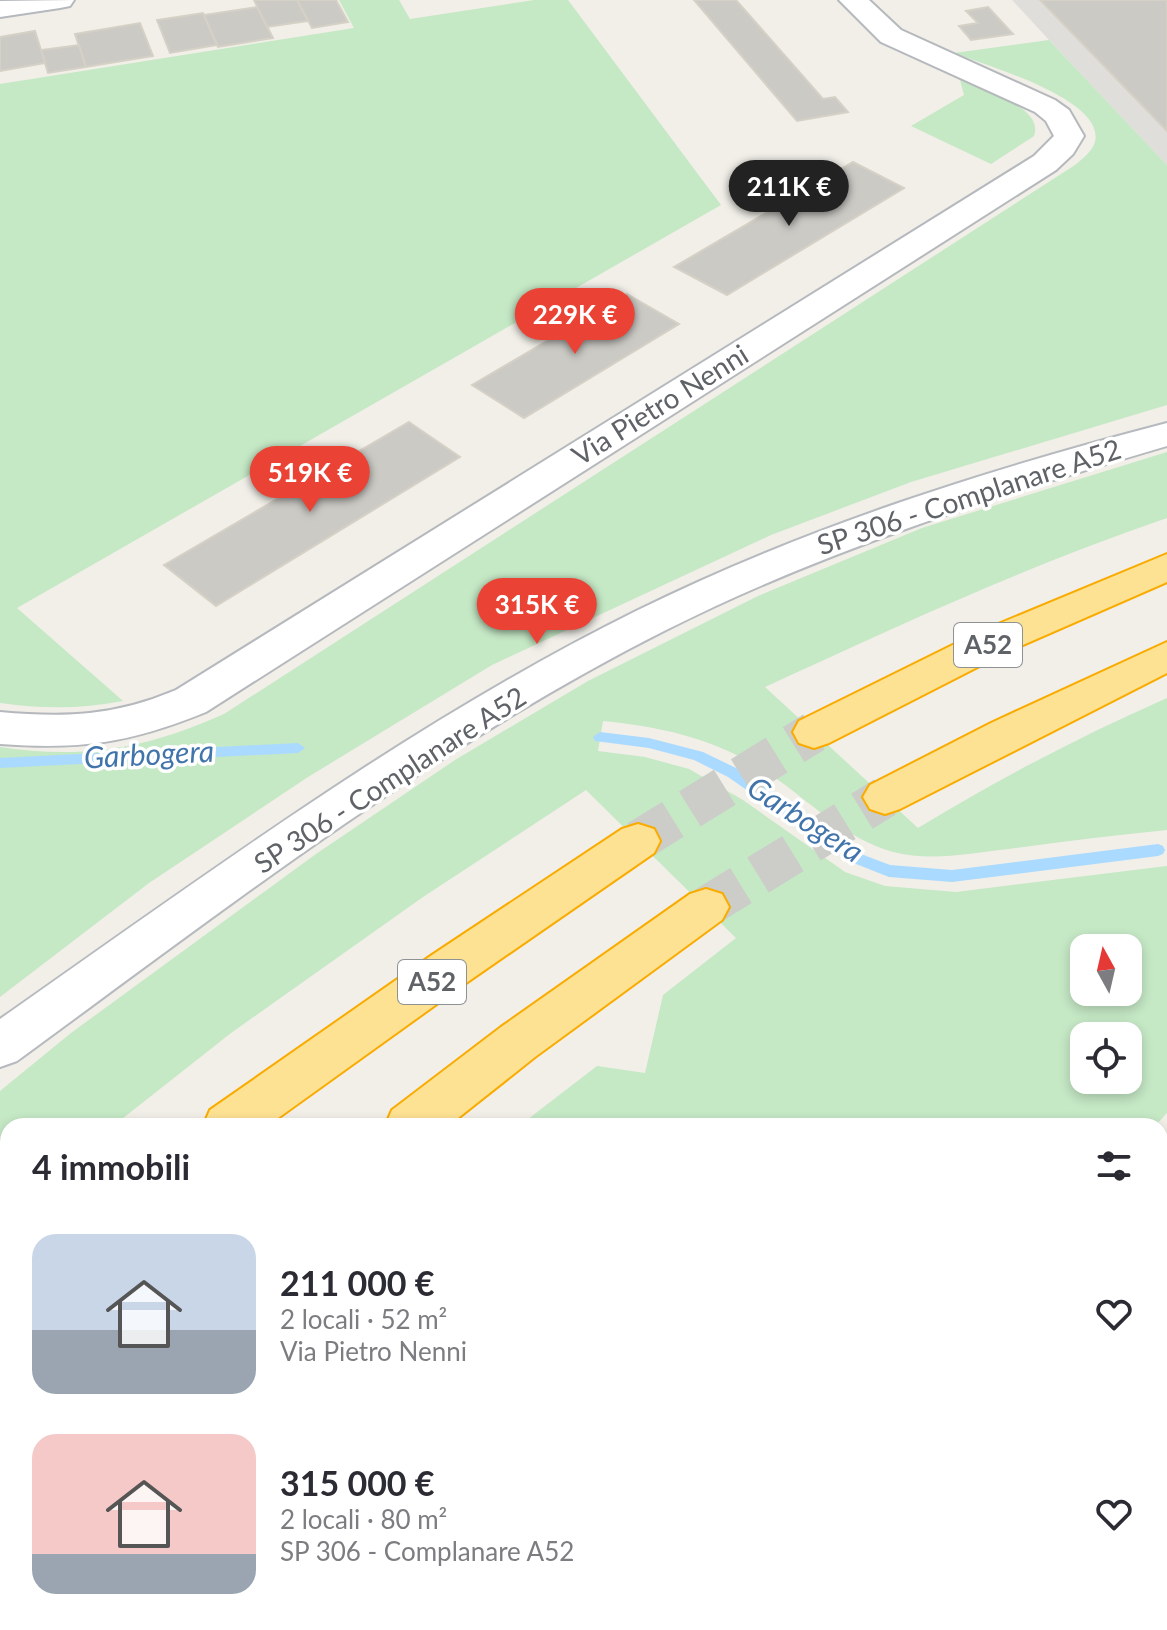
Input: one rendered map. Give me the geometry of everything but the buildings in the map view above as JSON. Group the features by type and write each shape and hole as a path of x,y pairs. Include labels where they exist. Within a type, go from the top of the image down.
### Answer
{"highway":[{"name":"A52","path":"814,732 993,642 1167,567"},
{"path":"885,797 1167,656"},
{"name":"A52","path":"239,1118 449,969 638,841"},
{"path":"420,1118 518,1042 706,907"}],"street":[{"path":"0,9 60,0"},
{"name":"Via Pietro Nenni","path":"0,728 81,732 113,729 146,721 191,701 1045,163 1062,148 1069,136 1058,116 1045,106 891,36 853,0"},
{"name":"SP 306 - Complanare A52","path":"0,1046 401,766 582,657 704,595 822,543 1062,464 1167,434"}],"shaded area":[{"path":"1012,0 1167,0 1167,165 1049,40"}],"green space":[{"path":"339,0 399,0 410,19 534,0 568,0 721,205 17,608 123,701 62,707 0,703 0,84 354,28"},
{"path":"1049,40 1167,165 1167,405 911,482 771,535 492,665 308,777 149,883 0,997 0,747 60,752 115,748 169,735 224,714 1075,165 1095,142 1093,126 1082,112 1040,86 954,53"},
{"path":"960,80 1021,108 1035,126 1034,136 991,164 911,126 964,95"},
{"path":"1167,452 1167,518 1014,576 765,687 918,828 1040,759 1167,698 1167,830 951,856 907,855 859,838 770,774 711,744 669,731 603,721 598,751 645,757 689,769 743,800 845,872 885,886 956,892 1167,866 1167,1113 1162,1118 529,1118 597,1066 645,1073 663,995 736,938 586,790 423,897 231,1033 123,1118 0,1118 0,1091 71,1033 316,854 455,760 588,681 758,596 922,528"}],"waterway":[{"name":"Garbogera","path":"600,737 649,743 698,756 733,773 856,858 889,871 952,876 1158,850"},
{"name":"Garbogera","path":"0,763 298,748"}],"tunnel":[{"path":"638,841 814,732"},
{"path":"706,907 885,797"}]}
